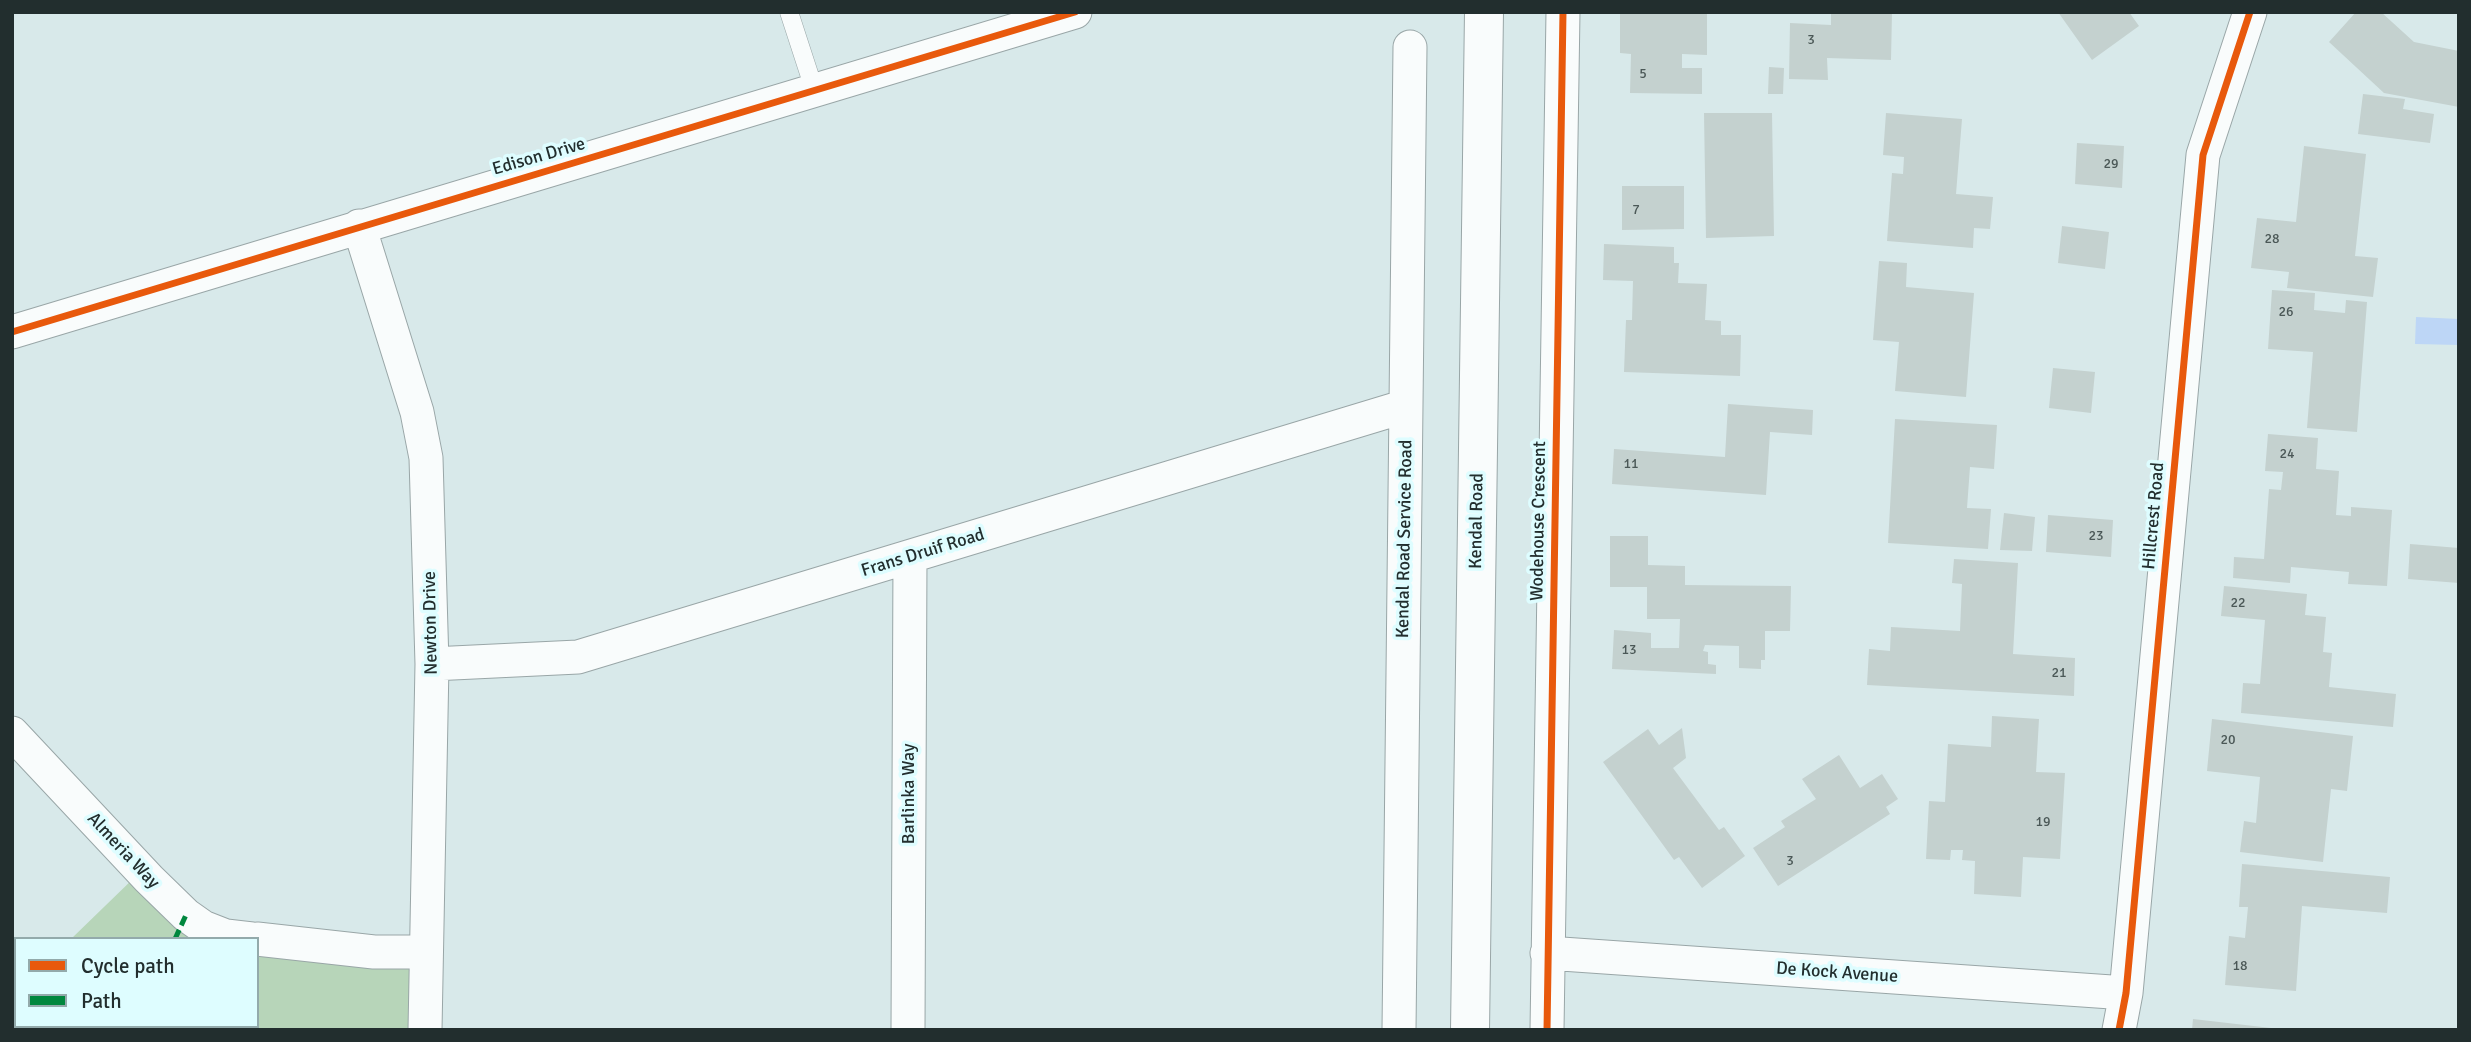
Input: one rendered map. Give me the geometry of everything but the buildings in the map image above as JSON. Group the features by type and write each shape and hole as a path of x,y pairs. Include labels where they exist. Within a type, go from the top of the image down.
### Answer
{"main road":[{"name":"Kendal Road","path":"1470,1030 1484,12"}],"street":[{"name":"Edison Drive","path":"12,332 1075,12"},
{"name":"Wodehouse Crescent","path":"1547,1030 1563,12"},
{"name":"Hillcrest Road","path":"2119,1030 2126,993 2203,155 2250,12"},
{"name":"Kendal Road Service Road","path":"1399,1030 1410,47"},
{"name":"Newton Drive","path":"359,226 417,412 426,458 432,664 425,1030"},
{"name":"Frans Druif Road","path":"432,664 578,657 1406,406"},
{"name":"Barlinka Way","path":"908,1030 909,558"},
{"name":"Almeria Way","path":"12,733 186,915 203,927 236,937"},
{"name":"Almeria Way","path":"259,939 374,952 426,952"},
{"name":"De Kock Avenue","path":"1548,953 2126,993"}],"lane":[{"path":"789,12 815,92"}],"green space":[{"path":"138,874 211,937 73,937"},
{"path":"259,949 426,954 425,1030 12,1030 14,993 14,1028 259,1028"}],"water":[{"path":"2416,317 2459,319 2459,345 2415,344"}],"marked path":[{"path":"176,937 186,915"}],"cycle path":[{"path":"12,332 1075,12"},
{"path":"1547,1030 1563,12"},
{"path":"2119,1030 2126,993 2203,155 2250,12"}]}
